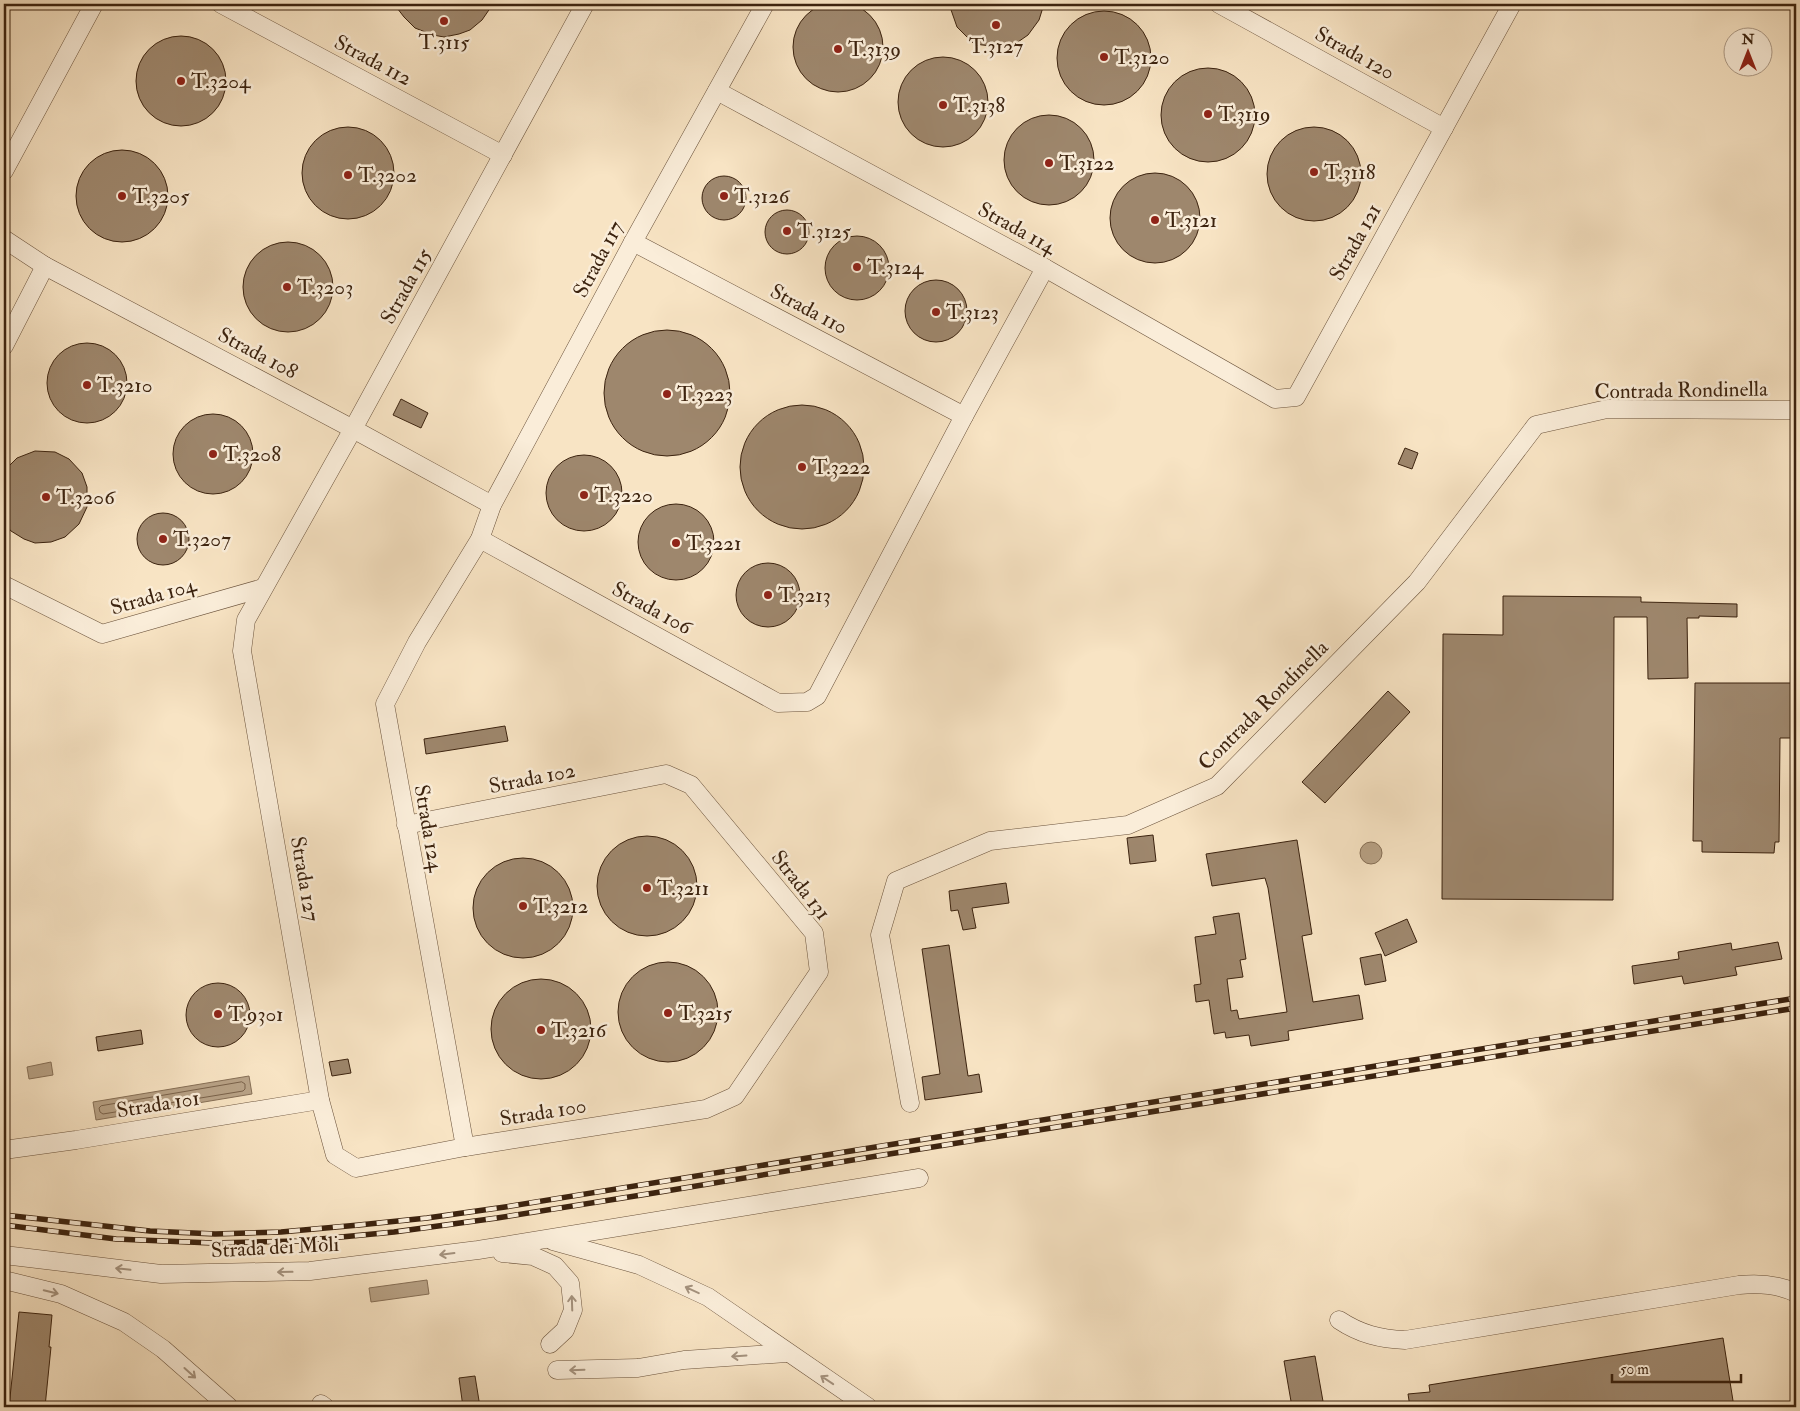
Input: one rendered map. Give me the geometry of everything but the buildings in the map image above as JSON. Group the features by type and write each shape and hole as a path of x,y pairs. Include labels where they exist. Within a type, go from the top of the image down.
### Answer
{"street":[{"path":"4,172 94,4"},
{"name":"Strada 112","path":"221,4 503,155"},
{"name":"Strada 115","path":"263,588 353,429 585,4"},
{"name":"Strada 117","path":"480,539 492,505 633,242 765,4"},
{"name":"Strada 120","path":"1219,4 1444,128"},
{"name":"Strada 121","path":"1296,398 1512,4"},
{"name":"Strada 114","path":"717,91 1045,268 1275,399 1296,398"},
{"name":"Strada 108","path":"4,239 45,266 492,505"},
{"name":"Strada 110","path":"633,242 964,416"},
{"path":"4,346 45,266"},
{"path":"964,416 1045,268"},
{"name":"Contrada Rondinella","path":"910,1103 880,935 896,881 990,841 1128,825 1217,786 1417,582 1536,425 1606,409 1796,410"},
{"name":"Strada 106","path":"480,539 778,703 807,702 817,696 964,416"},
{"name":"Strada 124","path":"465,1147 385,704 417,642 480,539"},
{"name":"Strada 104","path":"4,585 102,634 263,588"},
{"name":"Strada 127","path":"263,588 246,620 242,651 320,1100 335,1155 356,1168"},
{"name":"Strada 102","path":"406,825 666,774"},
{"name":"Strada 131","path":"666,774 691,785 814,933 819,972 736,1096"},
{"name":"Strada 100","path":"356,1168 465,1147 706,1109 736,1096"},
{"name":"Strada 101","path":"4,1150 320,1100"},
{"name":"Strada dei Moli","path":"4,1254 161,1274 310,1271 478,1250 919,1178"},
{"path":"547,1239 639,1265 708,1297 868,1407"},
{"path":"478,1250 533,1256 555,1266 570,1283 573,1310 565,1330 550,1344"},
{"path":"4,1280 61,1294 124,1322 163,1349 229,1407"},
{"path":"1339,1320 1353,1329 1369,1335 1386,1339 1405,1340 1739,1285 1771,1285 1796,1293"},
{"path":"557,1370 638,1368 684,1360 787,1353"}],"water":[{"path":"1371,842 1379,845 1382,853 1379,861 1371,864 1363,861 1360,853 1363,845"},
{"path":"51,1062 53,1075 29,1079 27,1067"},
{"path":"249,1076 252,1094 96,1120 93,1102"},
{"path":"427,1280 429,1294 371,1302 369,1288"}],"railway":[{"path":"4,1215 150,1231 215,1234 281,1232 427,1218 505,1207 1796,998"},
{"path":"4,1225 116,1239 212,1243 299,1241 394,1232 654,1193 1796,1008"}],"place":[{"name":"T.3115","path":"444,21"},
{"name":"T.3127","path":"996,25"},
{"name":"T.3139","path":"838,49"},
{"name":"T.3120","path":"1104,57"},
{"name":"T.3204","path":"181,81"},
{"name":"T.3138","path":"943,105"},
{"name":"T.3119","path":"1208,114"},
{"name":"T.3122","path":"1049,163"},
{"name":"T.3118","path":"1314,172"},
{"name":"T.3202","path":"348,175"},
{"name":"T.3205","path":"122,196"},
{"name":"T.3126","path":"724,196"},
{"name":"T.3121","path":"1155,220"},
{"name":"T.3125","path":"787,231"},
{"name":"T.3124","path":"857,267"},
{"name":"T.3203","path":"287,287"},
{"name":"T.3123","path":"936,312"},
{"name":"T.3210","path":"87,385"},
{"name":"T.3223","path":"667,394"},
{"name":"T.3208","path":"213,454"},
{"name":"T.3222","path":"802,467"},
{"name":"T.3220","path":"584,495"},
{"name":"T.3206","path":"46,497"},
{"name":"T.3207","path":"163,539"},
{"name":"T.3221","path":"676,543"},
{"name":"T.3213","path":"768,595"},
{"name":"T.3211","path":"647,888"},
{"name":"T.3212","path":"523,906"},
{"name":"T.3215","path":"668,1013"},
{"name":"T.9301","path":"218,1014"},
{"name":"T.3216","path":"541,1030"}]}
